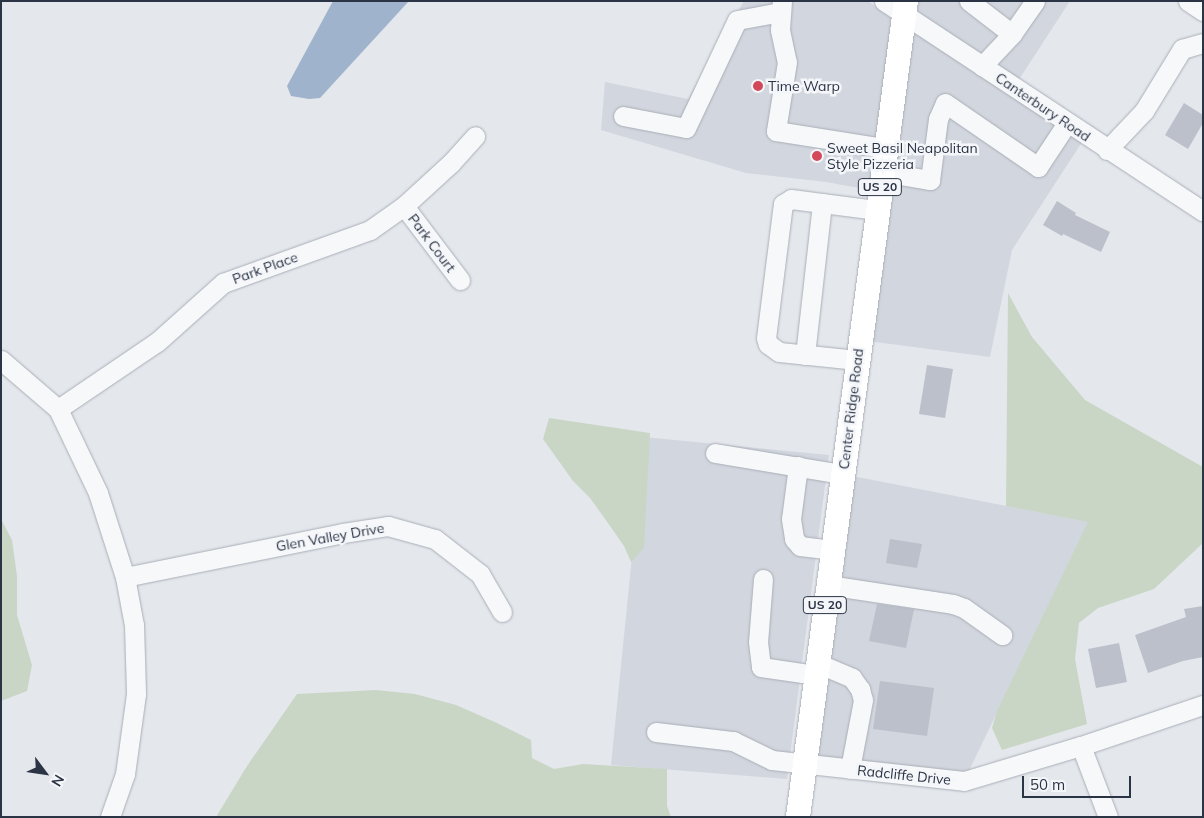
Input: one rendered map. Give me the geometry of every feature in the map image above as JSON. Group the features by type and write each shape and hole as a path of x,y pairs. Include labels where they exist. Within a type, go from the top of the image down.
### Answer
{"main road":[{"name":"Center Ridge Road","path":"798,817 905,8"}],"street":[{"name":"Canterbury Road","path":"884,1 905,8 982,66 1107,150 1203,211"},
{"path":"969,1 1012,34"},
{"path":"982,66 1012,34 1035,1"},
{"path":"1188,1 1203,11"},
{"path":"623,116 686,128 737,20 781,7 780,30 787,62 776,131 885,148"},
{"path":"1107,150 1144,111 1182,49 1203,43"},
{"path":"882,172 930,180 938,119 945,103 1038,167 1067,123"},
{"name":"Park Place","path":"58,409 157,342 224,283 370,230 404,206 451,163 475,136"},
{"path":"857,360 779,352 772,349 766,338 783,204 791,199 877,210"},
{"path":"805,354 822,203"},
{"name":"Park Court","path":"404,206 460,280"},
{"path":"1,360 58,409 98,493 126,577 134,625 136,694 125,774 110,817"},
{"path":"715,453 842,474"},
{"path":"798,466 791,519 794,539 800,546 832,550"},
{"name":"Glen Valley Drive","path":"126,577 343,533 388,526 435,539 480,574 502,612"},
{"path":"763,579 758,642 761,667 817,669 852,678 860,689 863,700 850,769"},
{"path":"828,585 954,604 964,608 1002,635"},
{"name":"Radcliffe Drive","path":"656,732 733,742 772,760 964,781 1082,746 1203,705"},
{"path":"1082,746 1108,817"}],"shaded area":[{"path":"744,1 868,1 894,20 870,190 826,182 746,173 601,130 605,82 688,99"},
{"path":"906,1 1070,1 1014,87 1086,136 1012,250 990,357 860,340"},
{"path":"644,437 829,455 787,779 611,765"},
{"path":"842,474 1089,522 964,781 804,765"}],"green space":[{"path":"1008,293 1032,337 1085,400 1203,467 1203,543 1154,589 1098,608 1079,623 1075,659 1087,724 1002,750 992,728 997,711 1088,522 1006,506"},
{"path":"549,418 650,433 644,548 631,562 624,546 603,516 590,498 573,481 543,439"},
{"path":"1,519 12,540 17,576 17,615 32,665 27,691 1,701"},
{"path":"376,690 415,694 456,705 497,723 531,740 532,758 554,769 583,764 667,769 667,806 671,817 216,817 247,766 297,694"}],"water":[{"path":"333,1 409,1 320,98 309,99 291,96 287,86"}],"building":[{"path":"1184,103 1203,115 1203,123 1188,149 1165,135"},
{"path":"1057,201 1076,213 1075,215 1110,232 1101,252 1063,234 1062,236 1043,225"},
{"path":"927,365 953,369 945,418 919,414"},
{"path":"890,539 922,544 917,568 886,563"},
{"path":"877,604 914,609 906,648 869,641"},
{"path":"1203,606 1203,657 1183,661 1148,673 1135,635 1186,617 1184,609"},
{"path":"1119,643 1127,682 1096,688 1088,649"},
{"path":"880,681 934,688 927,736 873,729"}],"place":[{"name":"Time Warp","path":"758,86"},
{"name":"Sweet Basil Neapolitan Style Pizzeria","path":"817,156"}]}
